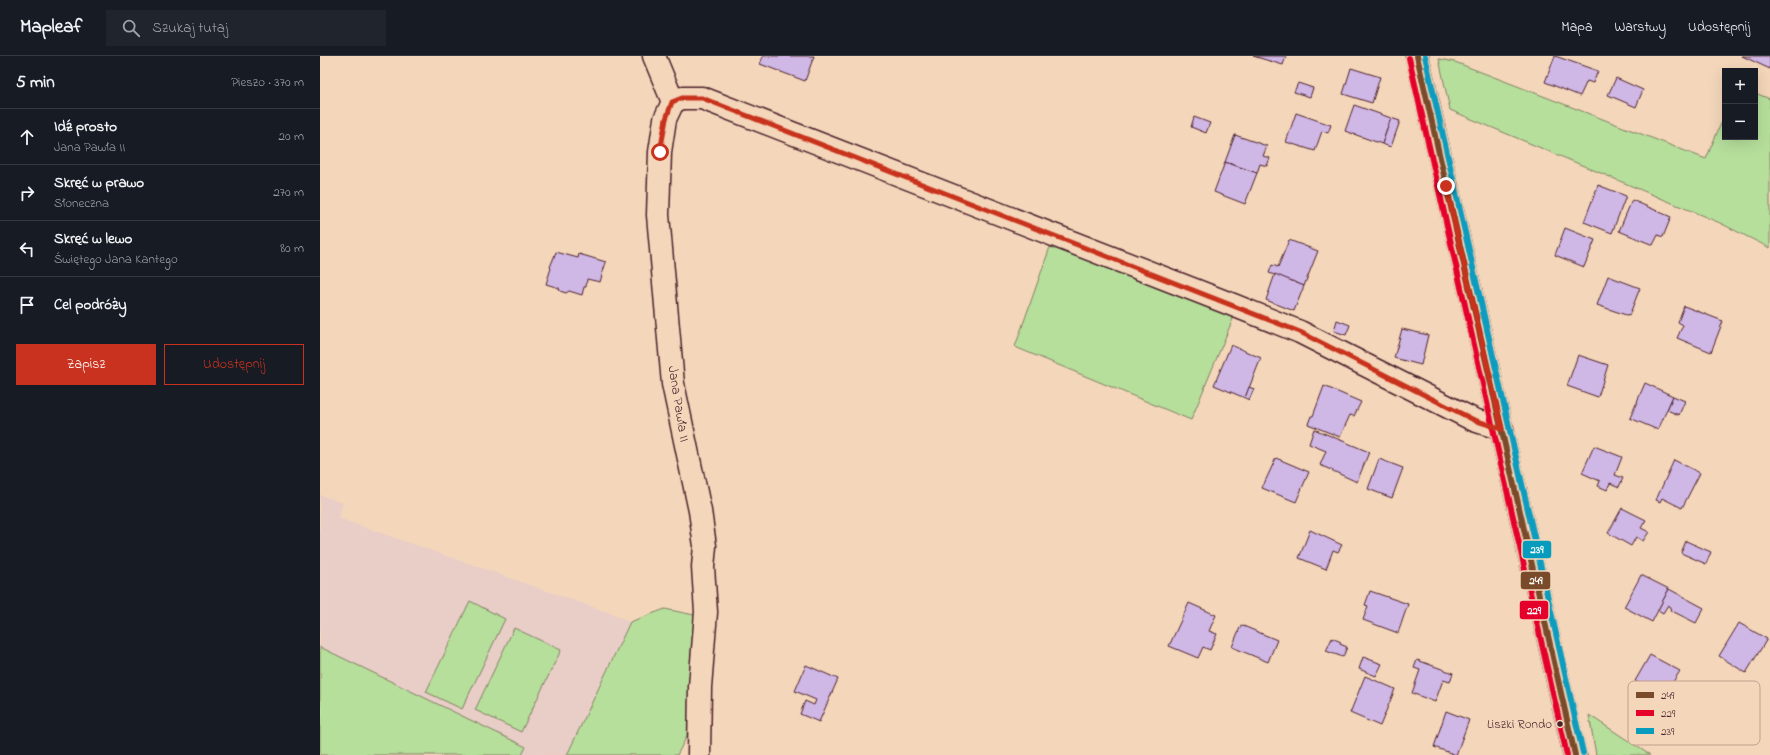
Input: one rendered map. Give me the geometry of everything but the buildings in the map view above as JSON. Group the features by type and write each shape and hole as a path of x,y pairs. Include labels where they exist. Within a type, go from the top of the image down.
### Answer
{"street":[{"path":"654,56 672,102 682,98 702,98 1233,305 1300,332 1474,420 1502,429"},
{"path":"1417,56 1575,755"},
{"name":"Jana Pawła II","path":"672,102 666,119 660,152 658,215 673,384 700,511 705,546 703,568 706,612 700,686 699,755"}],"shaded area":[{"path":"320,495 343,503 338,518 610,613 630,622 567,755 320,755"}],"green space":[{"path":"1439,59 1455,62 1706,159 1722,121 1722,140 1758,140 1758,94 1770,99 1770,248 1720,223 1450,110"},
{"path":"1050,247 1235,314 1191,420 1015,347"},
{"path":"470,601 505,619 462,709 426,692"},
{"path":"665,609 699,616 687,736 677,755 567,755 630,622"},
{"path":"514,628 561,650 521,732 475,710"},
{"path":"320,647 526,747 522,755 320,755"},
{"path":"1589,715 1628,741 1628,745 1635,745 1650,755 1596,755"}],"transit line":[{"name":"249","path":"1417,56 1575,755"},
{"name":"239","path":"1425,56 1583,753"},
{"name":"229","path":"1409,58 1567,755"}],"place":[{"name":"Liszki Rondo","path":"1560,724"}],"route":[{"path":"660,152 666,119 672,102 682,98 702,98 1300,332 1474,420 1502,429 1446,186"}]}
